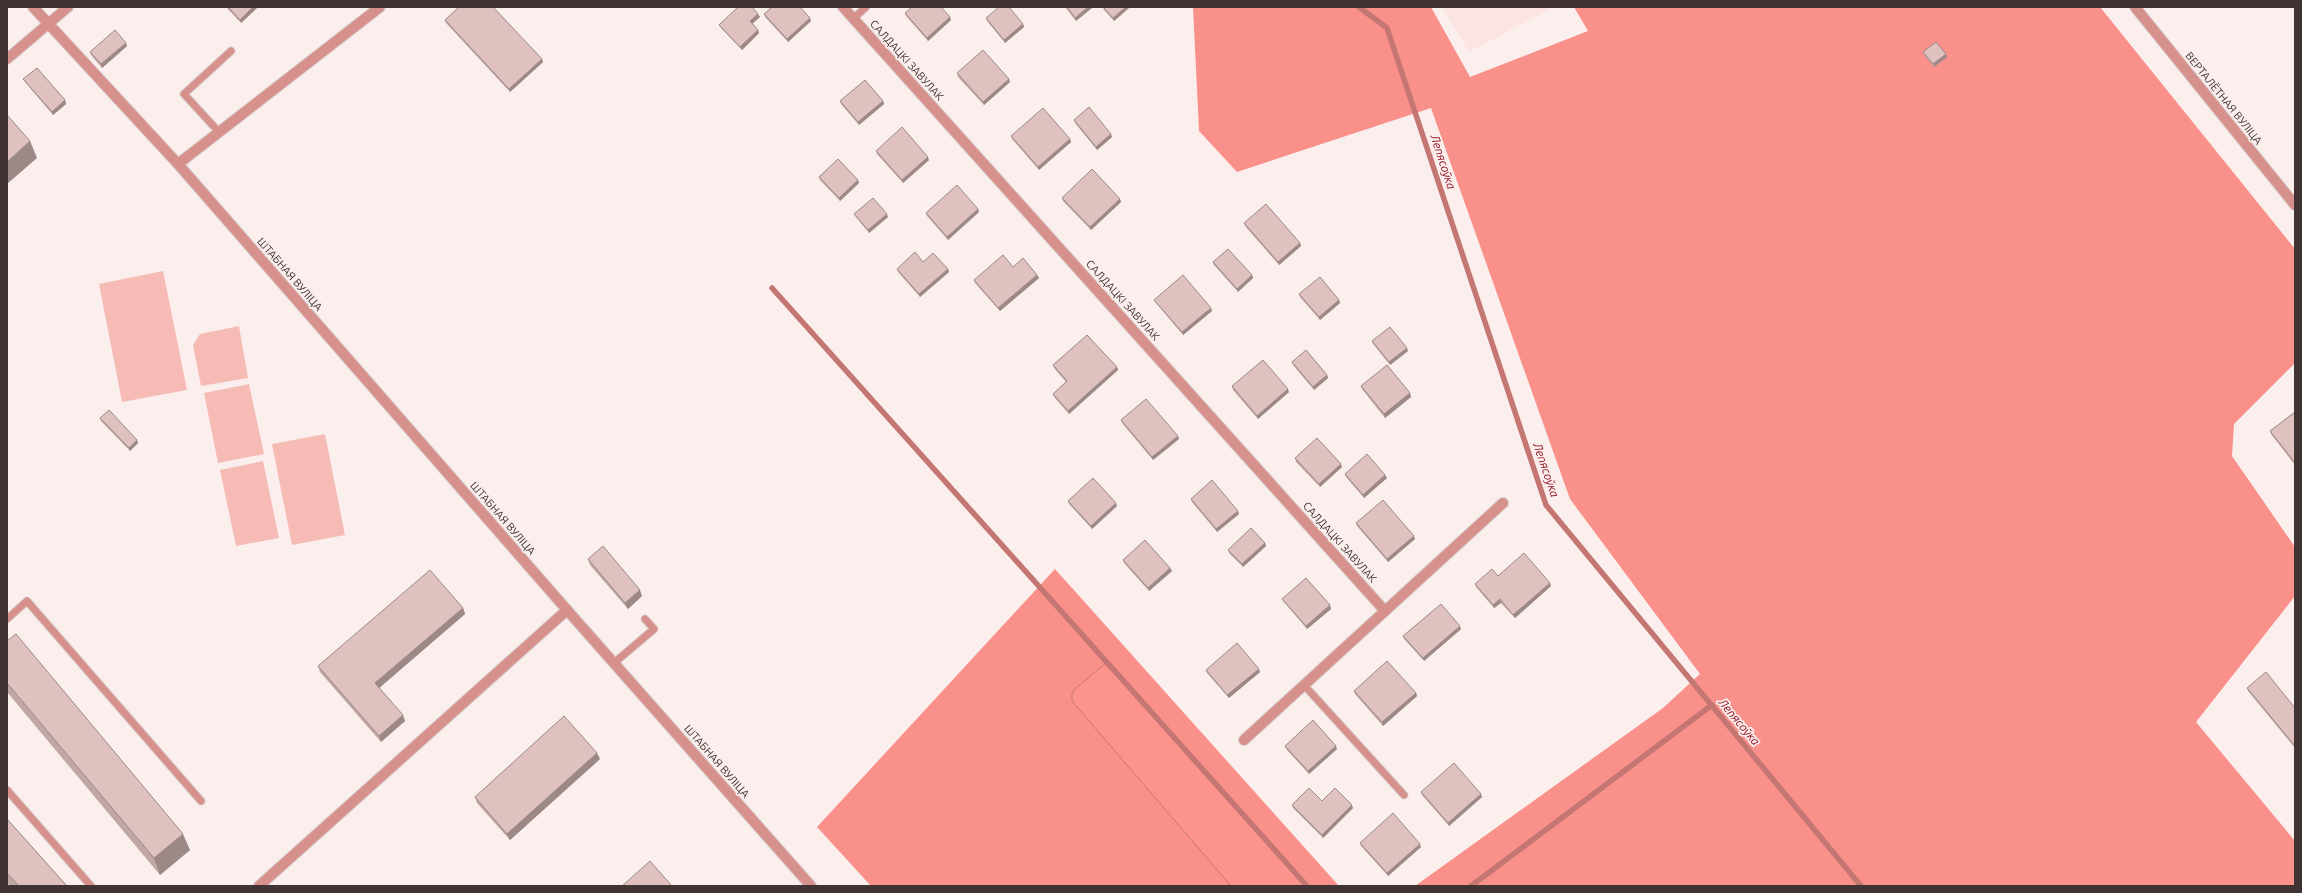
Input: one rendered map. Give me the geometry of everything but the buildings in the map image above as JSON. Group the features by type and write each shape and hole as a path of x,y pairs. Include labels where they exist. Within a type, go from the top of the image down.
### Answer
{"street":[{"name":"ШТАБНАЯ ВУЛІЦА","path":"33,7 178,164 567,610 811,886"},
{"path":"7,59 68,7"},
{"path":"178,164 380,7"},
{"name":"САЛДАЦКІ ЗАВУЛАК","path":"843,7 1385,610"},
{"name":"ВЕРТАЛЁТНАЯ ВУЛІЦА","path":"2135,7 2295,205"},
{"path":"1244,740 1504,503"},
{"path":"259,886 567,610"}],"lane":[{"path":"853,19 866,7"},
{"path":"219,132 184,94 231,51"},
{"path":"7,619 27,601 201,801"},
{"path":"614,662 654,628 645,618"},
{"path":"1304,685 1404,796"},
{"path":"7,790 91,886"}],"shaded area":[{"path":"1193,7 1431,7 1470,77 1588,31 1574,7 2100,7 2295,249 2295,363 2234,424 2232,456 2295,547 2295,596 2196,722 2295,841 2295,886 1415,886 1663,708 1700,674 1570,499 1431,108 1237,172 1199,131"},
{"path":"1442,7 1548,7 1550,9 1469,52"},
{"path":"163,271 187,390 122,402 99,284"},
{"path":"239,326 248,378 201,386 193,345 200,334"},
{"path":"249,384 264,454 218,463 204,393"},
{"path":"325,434 345,535 292,545 272,444"},
{"path":"263,461 279,538 236,546 220,470"},
{"path":"1055,569 1339,886 871,886 817,827"},
{"path":"1107,662 1307,886 1231,886 1072,701 1072,694 1074,690"}],"waterway":[{"name":"Лепясоўка","path":"1359,7 1387,28 1546,505 1861,886"},
{"path":"772,288 1307,886"},
{"path":"1471,886 1712,705"}]}
